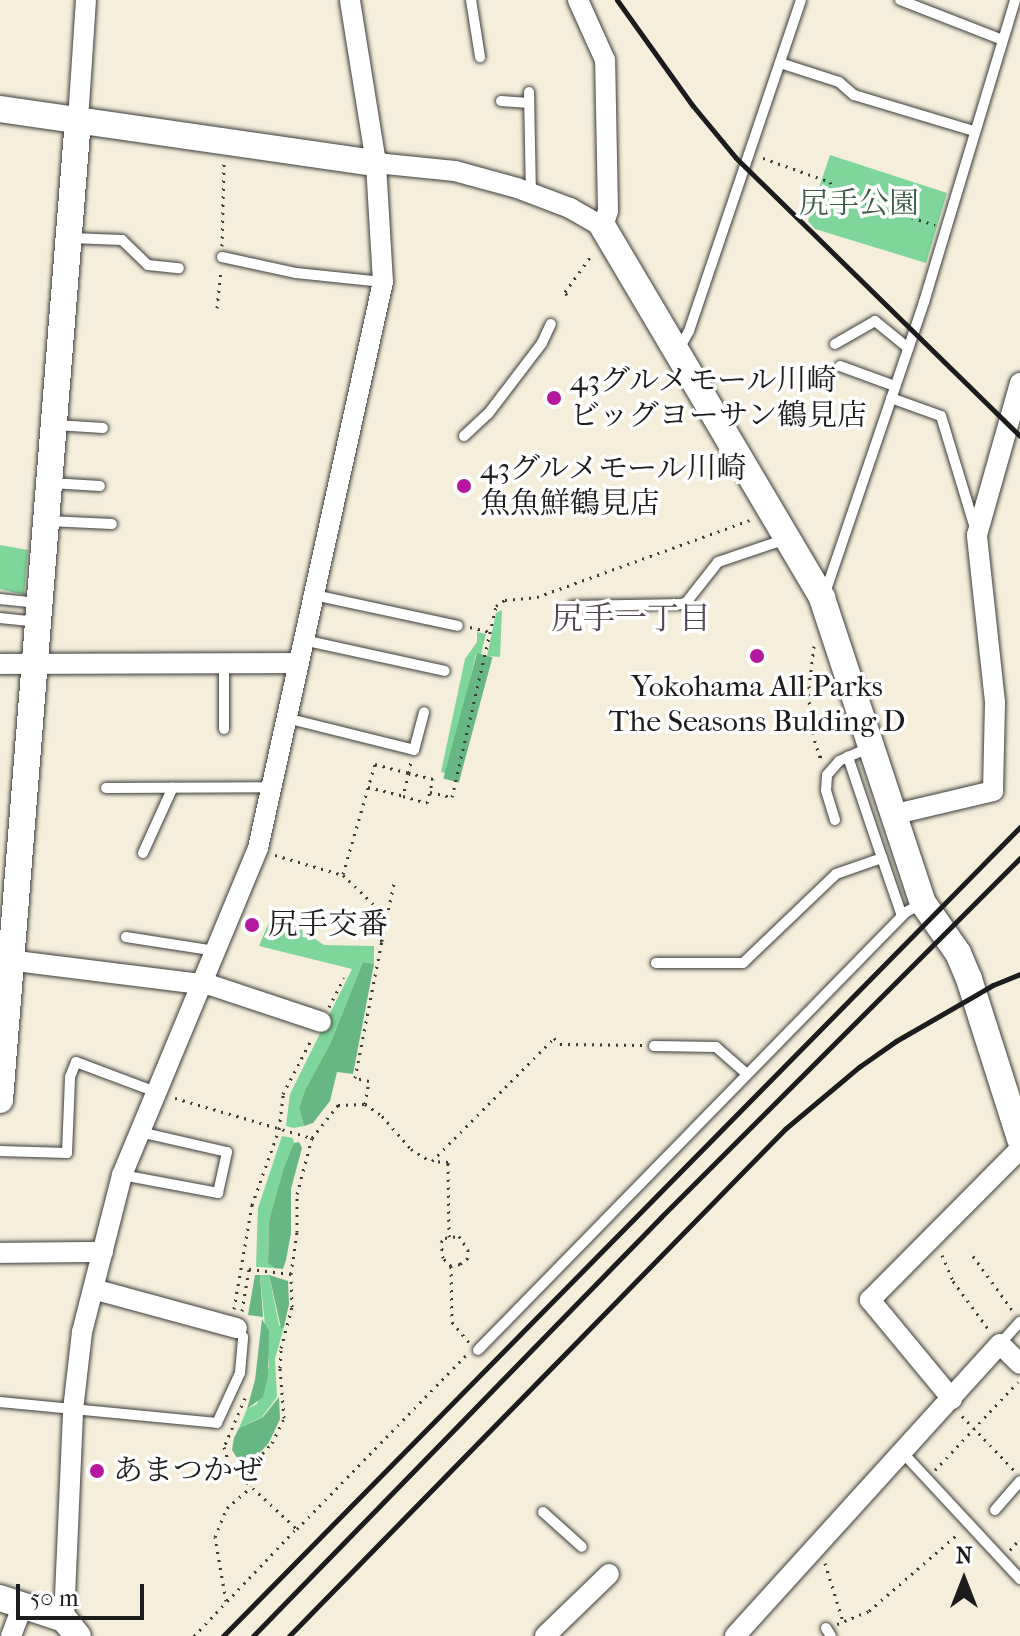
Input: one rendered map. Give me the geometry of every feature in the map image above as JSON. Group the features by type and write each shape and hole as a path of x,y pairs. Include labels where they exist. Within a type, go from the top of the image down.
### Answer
{"street":[{"path":"0,1100 5,959 36,664 54,425 64,363 69,238 86,0"},
{"path":"11,1636 12,1602 71,1628 73,1410 82,1332 122,1175 258,848 303,640 381,321 383,282 376,163 350,0"},
{"path":"578,0 605,60 608,211 600,236"},
{"path":"0,109 376,163 455,171 531,193 600,236 677,351 822,598 896,814 913,909 958,953 982,1038 1020,1139"},
{"path":"896,814 993,791 995,702 977,535 1020,383"},
{"path":"0,664 298,663"},
{"path":"5,959 210,985 321,1022"},
{"path":"950,1400 870,1300 1020,1149"},
{"path":"0,1253 103,1252"},
{"path":"93,1289 237,1324"},
{"path":"735,1636 1000,1344 1020,1364"},
{"path":"545,1636 609,1574"}],"lane":[{"path":"471,0 480,57"},
{"path":"677,351 689,331 801,0"},
{"path":"900,0 1000,39"},
{"path":"822,598 830,583 908,348 946,229 1000,39 1015,0"},
{"path":"780,63 839,82 854,95 974,131"},
{"path":"501,101 529,97 531,193"},
{"path":"69,238 122,240 148,265 179,268"},
{"path":"222,257 296,273 383,282"},
{"path":"835,344 875,321 908,348"},
{"path":"464,436 488,414 542,343 551,324"},
{"path":"840,366 895,386"},
{"path":"891,398 941,416 977,535"},
{"path":"54,425 103,428"},
{"path":"49,483 100,486"},
{"path":"46,521 112,524"},
{"path":"572,606 685,604 718,562 788,538"},
{"path":"314,595 458,626"},
{"path":"0,599 40,613"},
{"path":"0,618 40,613"},
{"path":"303,640 445,671"},
{"path":"224,663 224,729"},
{"path":"286,718 414,750 424,712"},
{"path":"835,820 826,790 827,775 843,759 873,745"},
{"path":"478,1350 913,909 882,858 843,759"},
{"path":"143,853 173,787"},
{"path":"106,788 273,787"},
{"path":"656,963 743,963 836,874 882,858"},
{"path":"126,937 215,951"},
{"path":"654,1046 716,1047 747,1074"},
{"path":"0,1151 67,1153 70,1077 76,1062 156,1092"},
{"path":"122,1175 218,1193 227,1152 140,1132"},
{"path":"1000,1344 1020,1321"},
{"path":"0,1402 217,1423 240,1373 243,1337 237,1324"},
{"path":"903,1453 1020,1579"},
{"path":"995,1510 1020,1479"},
{"path":"543,1512 582,1547"}],"path":[{"path":"217,308 222,257 225,142"},
{"path":"748,153 830,182 835,193 946,229"},
{"path":"567,295 565,292 600,236"},
{"path":"430,792 452,797 496,606 505,600 537,597 772,512"},
{"path":"458,626 490,632"},
{"path":"814,645 809,686 810,725 820,757 834,748 843,759"},
{"path":"403,796 414,750"},
{"path":"343,875 368,787 375,764 433,779 427,803 368,787"},
{"path":"269,865 273,854 343,875 387,917"},
{"path":"365,1104 369,1081 355,1078 379,940 394,883"},
{"path":"237,1324 252,1205 279,1131 283,1094 344,978"},
{"path":"432,1161 554,1038 560,1044 654,1046"},
{"path":"156,1092 279,1131 312,1138"},
{"path":"241,1477 272,1443 284,1418 281,1348 292,1307 291,1274 297,1232 297,1194 312,1138 338,1105 365,1104 382,1116 411,1149 432,1161 448,1162 449,1237"},
{"path":"194,1636 474,1346 452,1322 451,1266 441,1250 441,1242 459,1236 468,1250 468,1258 451,1266"},
{"path":"934,1237 953,1281 1000,1344"},
{"path":"973,1256 1020,1321"},
{"path":"237,1324 249,1269 291,1274"},
{"path":"926,1478 1020,1379"},
{"path":"247,1392 224,1447 229,1463 297,1529"},
{"path":"950,1400 1020,1479"},
{"path":"226,1601 215,1537 227,1508 252,1486"},
{"path":"828,1632 843,1621 869,1611 969,1523"},
{"path":"819,1544 843,1621"}],"green space":[{"name":"尻手公園","path":"830,155 947,193 926,263 815,229 808,221"},
{"path":"0,545 28,550 24,595 0,589"},
{"path":"502,610 500,657 487,656 496,613"},
{"path":"477,632 486,634 481,654 476,654 448,774 441,772 465,659 477,642"},
{"path":"477,653 492,657 459,783 443,779"},
{"path":"274,910 293,917 308,934 324,945 374,946 374,964 363,962 330,1044 305,1090 299,1108 304,1126 294,1128 286,1126 290,1094 352,969 259,946"},
{"path":"363,962 374,964 353,1074 337,1072 330,1101 313,1123 304,1126 299,1108 305,1090 330,1044"},
{"path":"282,1136 293,1138 294,1143 269,1221 268,1263 274,1268 256,1267 258,1208"},
{"path":"299,1142 302,1148 291,1189 291,1233 286,1260 283,1269 274,1268 268,1263 269,1221 284,1168 294,1143"},
{"path":"255,1275 260,1275 263,1317 248,1315"},
{"path":"260,1275 269,1275 279,1325 284,1327 275,1359 277,1397 262,1417 239,1428 247,1409 257,1404 269,1366"},
{"path":"269,1275 288,1281 289,1304 284,1327 281,1328"},
{"path":"262,1319 269,1331 268,1376 263,1397 247,1409 255,1380"},
{"path":"279,1397 280,1419 274,1432 268,1444 244,1469 232,1450 234,1438 239,1428 263,1417"}],"railway":[{"path":"617,0 693,106 736,158 1020,436"},
{"path":"223,1636 1020,827"},
{"path":"253,1636 661,1217 1020,858"},
{"path":"289,1636 785,1129 859,1067 896,1041 993,985 1020,974"}],"place":[{"name":"43グルメモール川崎 ビッグヨーサン鶴見店","path":"554,398"},
{"name":"43グルメモール川崎 魚魚鮮鶴見店","path":"464,486"},
{"name":"Yokohama All Parks The Seasons Bulding D","path":"757,656"},
{"name":"尻手交番","path":"252,925"},
{"name":"あまつかぜ","path":"97,1471"}],"district":[{"name":"尻手一丁目","path":"631,619"}]}
